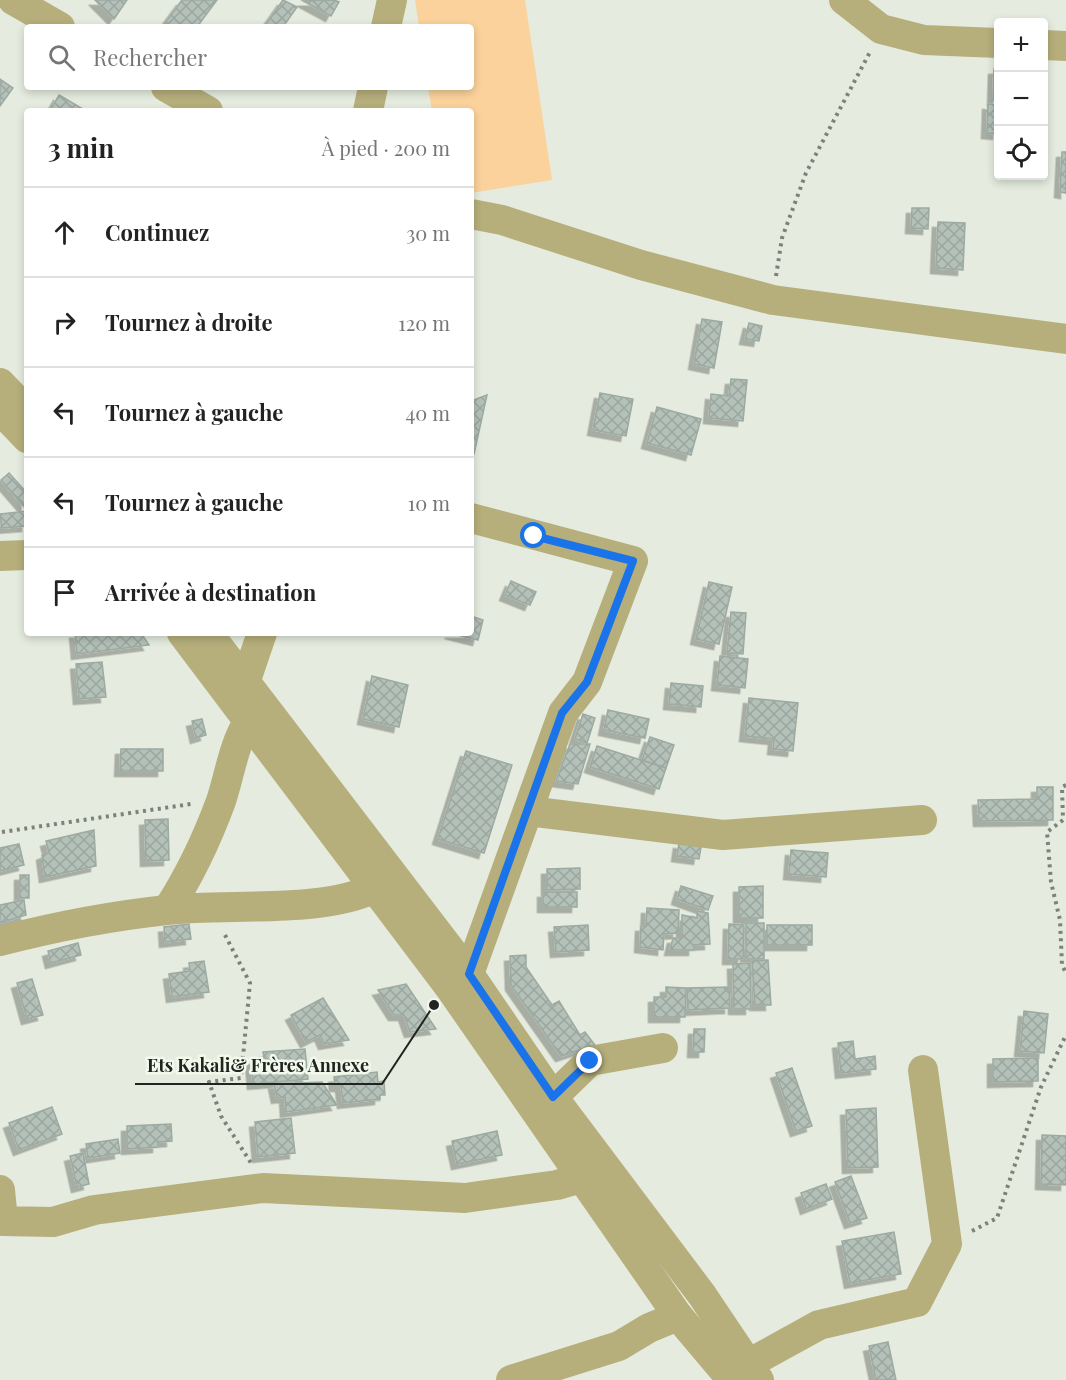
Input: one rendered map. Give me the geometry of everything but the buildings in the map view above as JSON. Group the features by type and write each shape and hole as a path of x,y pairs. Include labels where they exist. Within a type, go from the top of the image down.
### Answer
{"street":[{"path":"13,0 55,24"},
{"path":"387,24 392,0"},
{"path":"844,0 881,29 924,40 994,43"},
{"path":"1048,45 1066,46"},
{"path":"171,90 203,108"},
{"path":"369,108 372,90"},
{"path":"474,215 502,220 641,265 773,300 1066,339"},
{"path":"0,383 24,408"},
{"path":"0,410 24,435"},
{"path":"469,974 562,713 587,682 633,561 474,519"},
{"path":"0,556 24,555"},
{"path":"184,636 450,988 678,1316 747,1374"},
{"path":"210,636 469,974 747,1374"},
{"path":"246,680 261,636"},
{"path":"168,909 189,876 221,800 240,735 248,722"},
{"path":"528,811 723,835 922,820"},
{"path":"0,941 168,909 212,909 316,902 362,895 375,888"},
{"path":"553,1097 590,1061 663,1048"},
{"path":"747,1374 819,1325 917,1302 946,1244 923,1070"},
{"path":"0,1190 3,1221 53,1222 94,1210 263,1188 465,1198 557,1185 581,1178"},
{"path":"511,1380 619,1346 649,1328 678,1316"}],"path":[{"path":"773,300 783,238 806,173 854,87 881,29"},
{"path":"1066,784 1062,788 1063,820 1047,832 1051,882 1060,920 1062,965 1066,973"},
{"path":"2,832 221,800"},
{"path":"212,909 250,983 241,1078 209,1082 221,1116 244,1150 263,1188"},
{"path":"946,1244 997,1218 1041,1087 1066,1035"}],"shaded area":[{"path":"415,0 525,0 552,180 474,193 474,108 432,108 428,90 474,90 474,24 419,24"}],"place":[{"name":"Ets Kakali& Frères Annexe","path":"434,1005"}],"route":[{"path":"534,536 633,561 587,682 562,713 469,974 553,1097 590,1061"}]}
